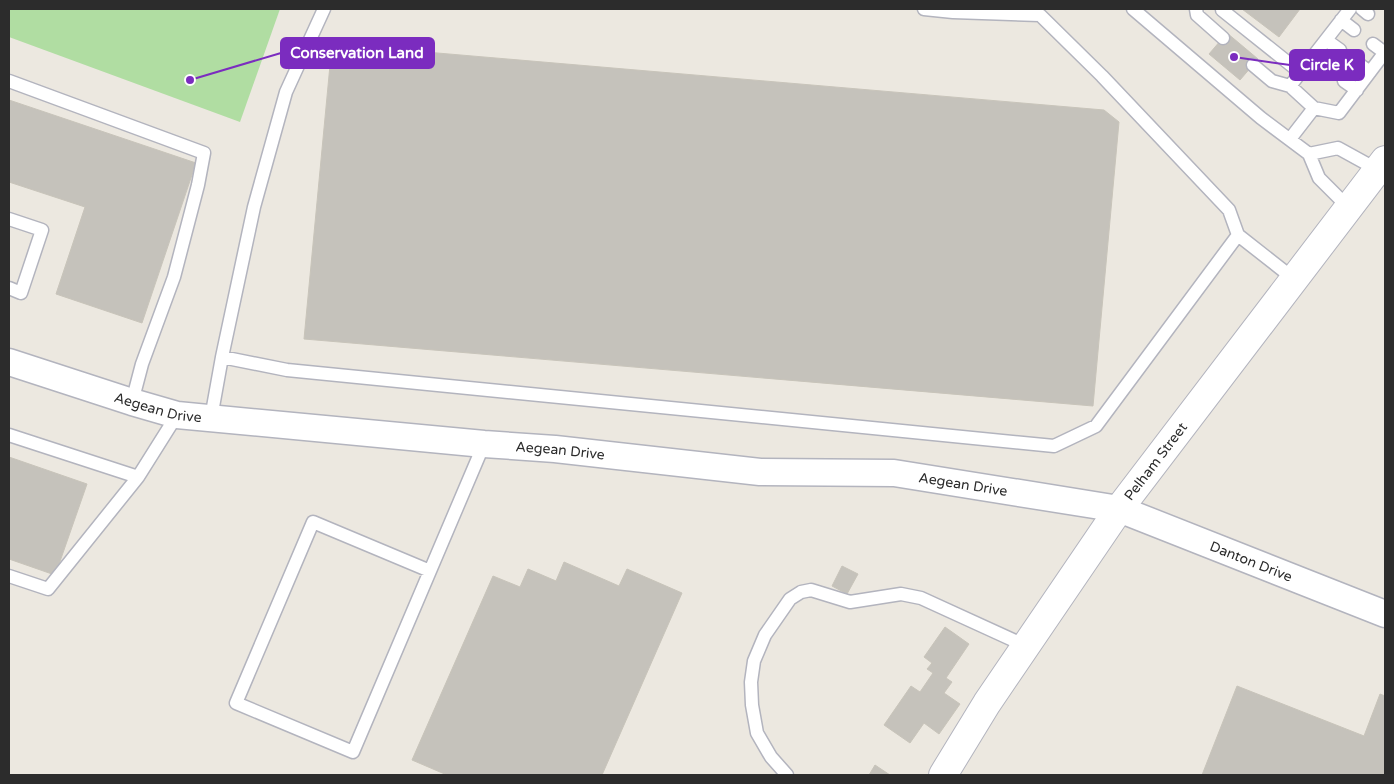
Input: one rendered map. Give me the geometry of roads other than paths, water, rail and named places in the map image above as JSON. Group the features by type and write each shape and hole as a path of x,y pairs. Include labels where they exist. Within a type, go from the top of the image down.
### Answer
{"street":[{"name":"Pelham Street","path":"943,775 987,703 1119,509 1382,165"},
{"name":"Aegean Drive","path":"9,362 132,402 177,414 484,444 555,449 760,472 894,474 1119,509"},
{"name":"Danton Drive","path":"1119,509 1385,614"}],"lane":[{"path":"211,418 254,207 286,92 324,9"},
{"path":"924,9 1040,15 1102,76 1229,210 1238,235 1294,279"},
{"path":"1135,9 1261,118 1309,154 1319,178 1350,208"},
{"path":"1196,9 1197,15 1223,38"},
{"path":"1222,9 1301,72"},
{"path":"1290,86 1350,9"},
{"path":"1341,20 1354,30"},
{"path":"1326,40 1340,50"},
{"path":"1253,65 1272,81 1290,86 1314,108 1339,113 1385,52 1373,44"},
{"path":"1313,58 1325,67"},
{"path":"1359,64 1370,72"},
{"path":"9,81 204,153 198,185 174,277 142,364 132,402"},
{"path":"1344,81 1357,90"},
{"path":"1290,139 1314,108"},
{"path":"1309,154 1338,148 1382,165"},
{"path":"9,218 42,230 22,293 9,288"},
{"path":"222,357 287,370 1054,446 1096,426 1238,235"},
{"path":"9,576 48,589 138,477 177,414"},
{"path":"9,435 138,477"},
{"path":"430,571 313,522 236,703 353,752 430,571 484,444"},
{"path":"787,775 770,757 757,733 752,705 751,682 754,661 765,635 790,599 800,592 811,590 850,602 901,594 921,598 1026,646"}],"place":[{"name":"Circle K","path":"1234,57"},
{"name":"Conservation Land","path":"190,80"}]}
